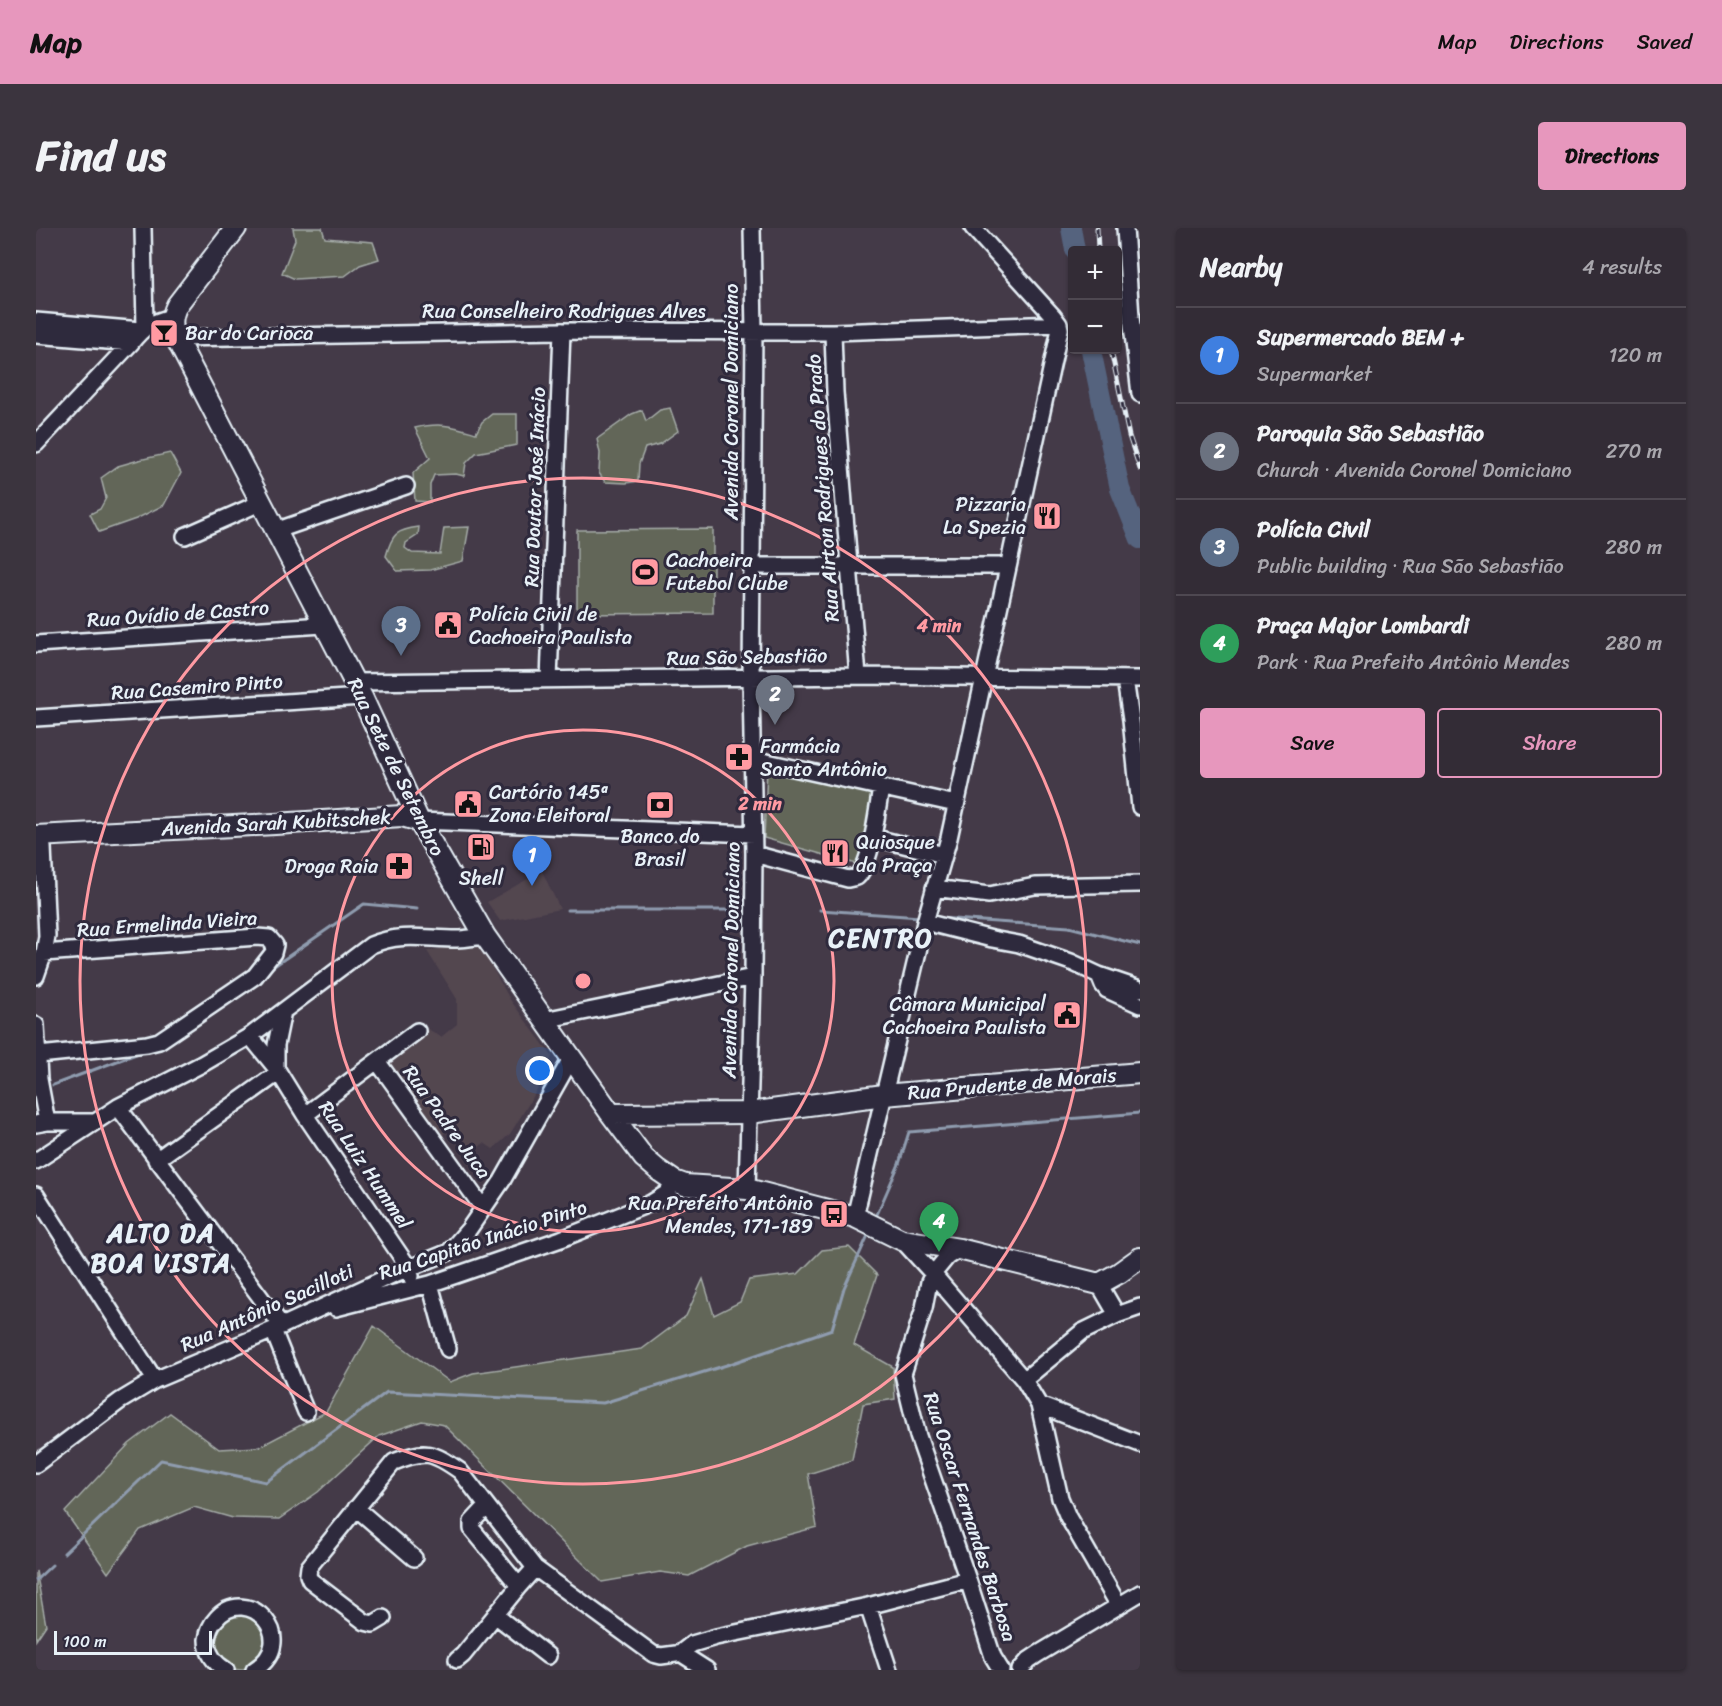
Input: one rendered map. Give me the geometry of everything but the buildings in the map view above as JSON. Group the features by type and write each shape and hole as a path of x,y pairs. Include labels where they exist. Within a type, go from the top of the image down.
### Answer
{"main road":[{"path":"172,317 183,295 236,228"},
{"name":"Rua Sete de Setembro","path":"172,317 176,338 358,689 419,821 485,936 644,1158 674,1181"},
{"name":"Avenida Sarah Kubitschek","path":"38,843 419,821"},
{"name":"Rua Prudente de Morais","path":"611,1114 749,1113 884,1095 1140,1073"},
{"path":"674,1181 693,1186 747,1189 855,1217 902,1239 959,1248 1099,1284 1140,1258"}],"street":[{"path":"143,228 143,329"},
{"name":"Avenida Coronel Domiciano","path":"747,1189 754,854 751,678 754,331 752,228"},
{"path":"855,1217 925,922 956,804 1060,332 1056,320 973,228"},
{"path":"1125,228 1134,283 1140,394"},
{"path":"36,443 143,329 172,317"},
{"name":"Rua Conselheiro Rodrigues Alves","path":"176,338 562,331 833,332 1056,320"},
{"path":"36,321 143,329"},
{"name":"Rua Doutor José Inácio","path":"549,680 562,331"},
{"name":"Rua Airton Rodrigues do Prado","path":"833,332 835,392 858,676"},
{"path":"36,335 130,343"},
{"path":"275,531 406,486"},
{"path":"185,536 260,503"},
{"path":"751,566 1008,566"},
{"name":"Rua Ovídio de Castro","path":"36,644 323,625"},
{"name":"Rua São Sebastião","path":"358,689 549,680 858,676 1133,679"},
{"path":"1133,679 1140,807"},
{"name":"Rua Casemiro Pinto","path":"36,718 358,689"},
{"path":"753,759 956,804"},
{"path":"754,854 852,879 861,873 864,867 881,788"},
{"path":"419,821 753,834"},
{"path":"872,837 944,855"},
{"path":"36,976 47,936 38,843"},
{"path":"934,888 989,896 1035,886 1140,884"},
{"path":"925,922 1002,942 1020,944 1140,989"},
{"path":"36,1161 92,1122 250,1036 371,945 384,939 407,936 458,939 485,936"},
{"name":"Rua Ermelinda Vieira","path":"39,1055 159,1041 255,976 275,948 274,942 269,938 257,937 44,953"},
{"path":"1099,975 1107,990 1140,1005"},
{"path":"544,1020 753,977"},
{"path":"156,1160 277,1071 276,1045 283,1011"},
{"path":"36,1025 41,1123 92,1122"},
{"path":"305,1115 417,1031"},
{"name":"Rua Luiz Hummel","path":"250,1036 277,1071 423,1286 448,1349"},
{"name":"Rua Antônio Sacilloti","path":"36,1464 120,1401 155,1380 449,1252 469,1229 513,1163 572,1057"},
{"name":"Rua Padre Juca","path":"377,1061 483,1208"},
{"path":"118,1107 283,1325 306,1412"},
{"name":"Rua Capitão Inácio Pinto","path":"283,1325 423,1286 561,1239 661,1198 674,1181"},
{"path":"36,1196 155,1380"},
{"path":"902,1239 1024,1380 1040,1405 1060,1498 1068,1517 1119,1606"},
{"name":"Rua Oscar Fernandes Barbosa","path":"959,1248 947,1257 928,1282 924,1308 903,1374 918,1436 993,1657 1001,1670"},
{"path":"423,1286 449,1252"},
{"path":"1099,1284 1117,1315"},
{"path":"1024,1380 1082,1332 1140,1307"},
{"path":"1040,1405 1140,1444"},
{"path":"383,1618 373,1624 365,1622 310,1580 309,1567 394,1462 413,1454 426,1453 444,1459 460,1471 535,1568 653,1654 661,1656 683,1653 692,1644 716,1637 868,1606 968,1580"},
{"path":"487,1506 472,1522 472,1529 519,1586"},
{"path":"356,1508 414,1558"},
{"path":"457,1660 535,1568"},
{"path":"1020,1670 1029,1660 1140,1593"},
{"path":"868,1606 889,1670"},
{"path":"215,1667 207,1642 208,1632 219,1615 238,1607 257,1612 271,1627 273,1647 262,1668"},
{"path":"495,1616 549,1656"},
{"path":"1034,1670 1056,1643"},
{"path":"683,1653 702,1667"}],"shaded area":[{"path":"542,871 560,909 500,921 487,902"},
{"path":"478,943 511,1001 552,1056 544,1079 510,1134 493,1149 484,1143 473,1152 453,1124 440,1138 386,1063 428,1029 441,1037 457,1024 457,999 427,951"}],"green space":[{"path":"293,228 322,228 325,238 373,242 379,259 360,265 345,276 295,279 282,273 295,240"},
{"path":"670,408 678,431 660,444 645,448 639,464 638,481 605,482 599,473 600,453 597,439 632,414 642,410 646,421 660,410"},
{"path":"492,414 517,414 517,445 476,453 466,463 464,476 434,475 430,485 430,502 415,501 413,473 430,458 415,428 432,425 446,426 476,433 482,422"},
{"path":"170,453 181,473 164,505 136,519 99,532 90,514 100,509 106,498 101,478 118,466"},
{"path":"419,527 418,535 406,543 405,548 412,553 440,554 444,528 469,527 463,561 430,570 397,571 386,556 390,543 396,534"},
{"name":"Cachoeira Futebol Clube","path":"713,529 713,613 577,614 577,530"},
{"path":"767,769 874,794 869,831 860,865 764,838"},
{"path":"849,1247 877,1275 854,1345 893,1367 895,1399 863,1404 852,1460 808,1474 817,1527 747,1546 689,1576 660,1572 602,1582 444,1425 422,1421 379,1436 318,1492 279,1519 233,1518 194,1507 140,1530 108,1573 65,1512 129,1444 170,1413 219,1449 259,1447 326,1412 374,1326 450,1382 473,1373 642,1349 686,1316 703,1279 714,1315 740,1302 749,1280 798,1274 822,1250"},
{"path":"36,1571 46,1625 36,1640"},
{"path":"239,1615 252,1618 260,1624 268,1645 255,1665 245,1670 231,1668 222,1663 216,1655 214,1646 214,1636 218,1627 226,1620"}],"waterway":[{"path":"1071,228 1074,246"},
{"path":"1092,354 1120,489 1140,539"},
{"path":"267,971 364,904 417,909"},
{"path":"567,910 733,910"},
{"path":"820,910 920,917"},
{"path":"939,918 1069,927 1140,945"},
{"path":"53,1085 144,1051"},
{"path":"875,1219 899,1164 909,1132 1140,1113"},
{"path":"64,1553 161,1460 266,1482 387,1392 603,1403 730,1364 832,1329 844,1288 870,1231"},
{"path":"36,1580 52,1565"}],"railway":[{"path":"1097,228 1098,246"},
{"path":"1112,354 1129,436 1140,469"}],"place":[{"name":"Bar do Carioca","path":"164,333"},
{"name":"Pizzaria La Spezia","path":"1047,516"},
{"name":"Cachoeira Futebol Clube","path":"645,572"},
{"name":"Polícia Civil de Cachoeira Paulista","path":"448,625"},
{"name":"Polícia Civil","path":"401,656"},
{"name":"Paroquia São Sebastião","path":"775,725"},
{"name":"Farmácia Santo Antônio","path":"739,757"},
{"name":"Cartório 145ª Zona Eleitoral","path":"468,804"},
{"name":"Banco do Brasil","path":"660,805"},
{"name":"Shell","path":"481,847"},
{"name":"Quiosque da Praça","path":"835,853"},
{"name":"Droga Raia","path":"399,866"},
{"name":"Supermercado BEM +","path":"532,886"},
{"name":"Câmara Municipal Cachoeira Paulista","path":"1067,1015"},
{"name":"Rua Prefeito Antônio Mendes, 171-189","path":"834,1214"},
{"name":"Praça Major Lombardi","path":"939,1252"}],"district":[{"name":"CENTRO","path":"881,938"},
{"name":"ALTO DA BOA VISTA","path":"161,1248"}]}
